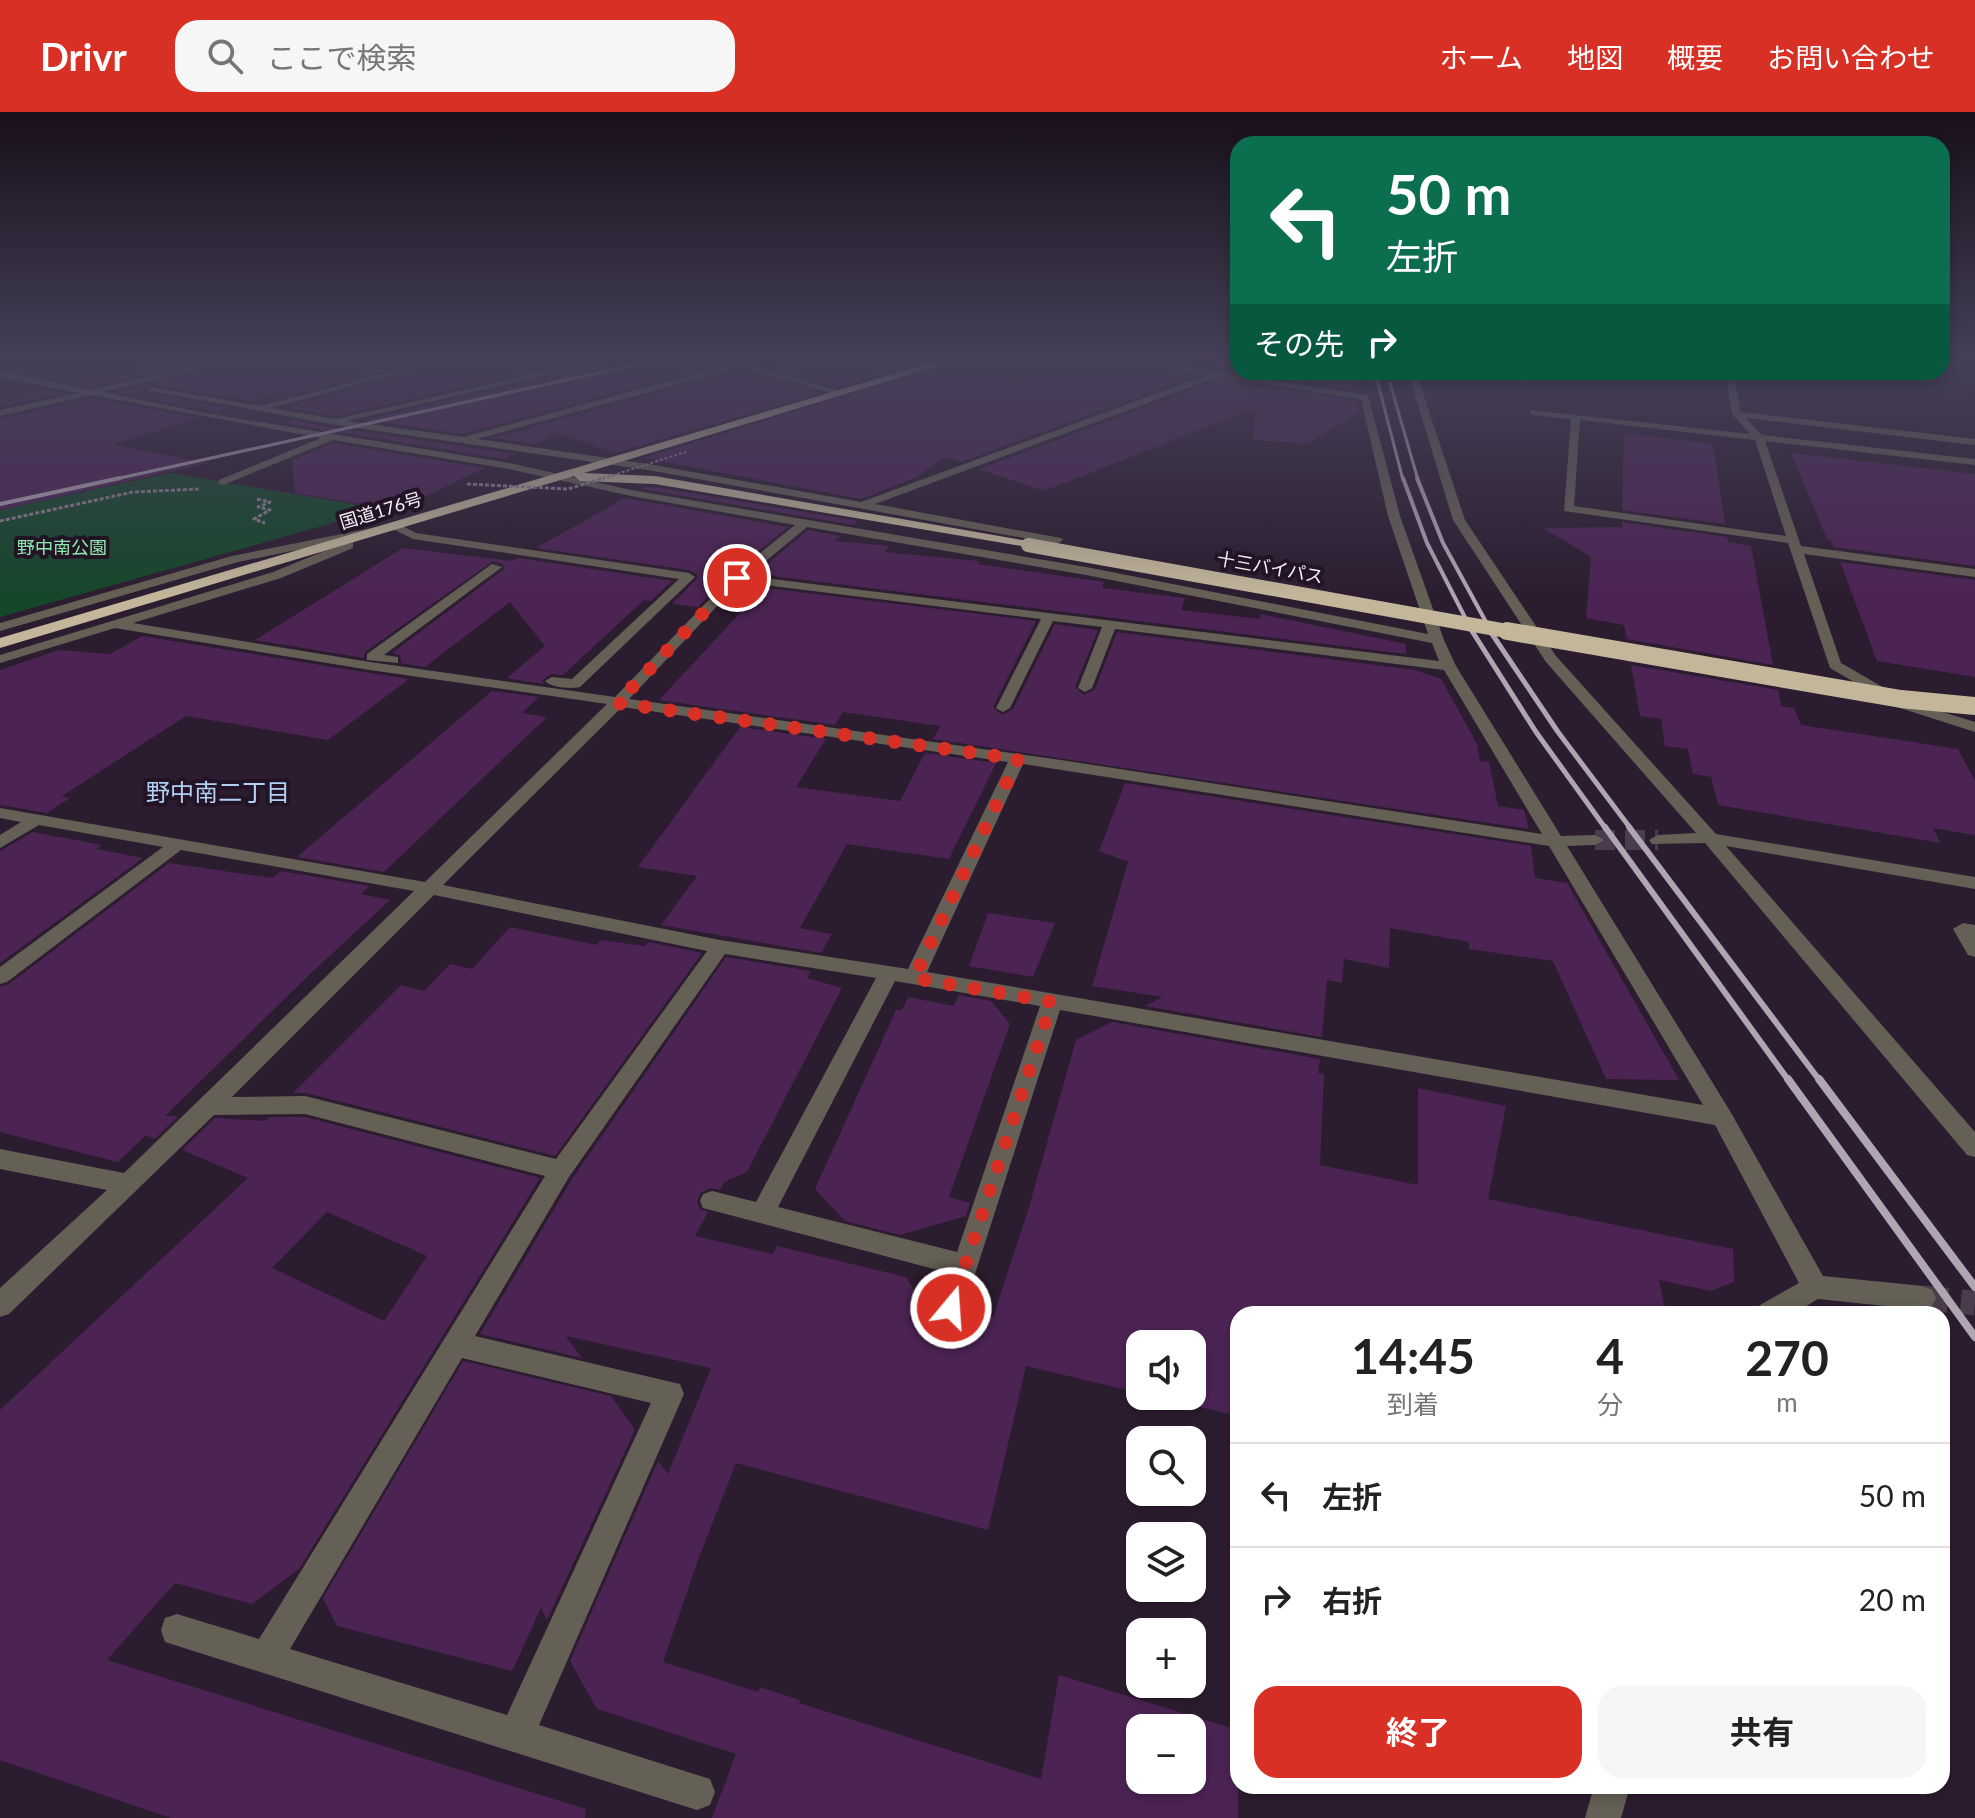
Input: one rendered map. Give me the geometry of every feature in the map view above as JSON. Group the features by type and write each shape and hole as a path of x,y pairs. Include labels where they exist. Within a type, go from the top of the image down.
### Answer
{"highway":[{"name":"国道176号","path":"0,643 686,439"},
{"name":"十三バイパス","path":"557,477 655,480 1682,662 1901,699 1975,706"}],"street":[{"path":"223,482 329,439"},
{"path":"334,439 1034,563 1437,640"},
{"path":"445,439 606,462 1057,540 1034,563"},
{"path":"461,441 470,439"},
{"path":"862,505 1042,439"},
{"path":"1375,439 1394,516 1449,666 1722,1117 1815,1287"},
{"path":"1433,439 1459,520 1551,659 1710,838 1975,1148"},
{"path":"1574,439 1568,509 1975,573"},
{"path":"1759,439 1835,665 1902,704 1974,728"},
{"path":"1765,439 1975,462"},
{"path":"1946,439 1975,442"},
{"path":"0,1305 129,1184 617,703 737,578 803,524"},
{"path":"0,659 277,575 397,526"},
{"path":"0,627 236,559 397,526 413,536 689,577 575,684 372,657 496,567"},
{"path":"737,578 1449,666"},
{"path":"1003,708 1049,616"},
{"path":"1085,688 1110,623"},
{"path":"114,624 617,703 1018,759 1553,841 1595,840"},
{"path":"914,978 1018,759"},
{"path":"0,813 428,888 720,947 889,973 1722,1117"},
{"path":"0,843 37,819"},
{"path":"1658,840 1710,838 1975,883"},
{"path":"0,977 178,844"},
{"path":"1975,931 1963,929 1975,950"},
{"path":"266,1658 561,1170 720,947"},
{"path":"762,1214 889,973"},
{"path":"951,1308 1052,1002"},
{"path":"208,1106 305,1105 561,1170"},
{"path":"0,1159 129,1184"},
{"path":"712,1201 965,1266"},
{"path":"1783,1306 1815,1287 1923,1298"},
{"path":"455,1344 670,1394 516,1736"},
{"path":"177,1630 697,1792"},
{"path":"1603,1818 1610,1794"}],"path":[{"path":"467,484 568,489 686,452"},
{"path":"0,521 96,499"}],"green space":[{"name":"野中南公園","path":"171,473 376,508 375,511 0,617 0,510"}],"building":[{"path":"0,439 133,439 113,445 209,463 0,510"},
{"path":"379,439 409,439 515,454 504,459"},
{"path":"496,439 547,439 535,444"},
{"path":"574,439 663,439 614,453"},
{"path":"706,439 1025,439 961,462 945,457 917,477 861,499 643,458"},
{"path":"1061,439 1177,439 1044,491 979,469"},
{"path":"1253,439 1316,439 1308,444"},
{"path":"1624,439 1669,439 1713,444 1725,524 1622,510"},
{"path":"333,443 485,468 396,510 295,493 292,460"},
{"path":"1791,453 1975,474 1975,566 1834,547 1827,539"},
{"path":"645,487 858,521 854,525 641,489"},
{"path":"625,498 788,527 731,573 698,607 672,604 697,579 697,574 689,570 536,548"},
{"path":"1622,522 1727,537 1728,542 1751,546 1773,665 1627,639 1624,625 1586,618 1591,557 1543,528 1620,527 1622,530"},
{"path":"808,530 840,536 834,541 889,546 885,552 979,561 977,564 1104,582 1102,588 1185,598 1181,610 1260,619 1260,614 1406,644 1406,654 755,574"},
{"path":"403,548 513,561 518,558 672,581 651,601 644,600 563,675 551,674 542,680 544,684 507,678 545,646 510,602 425,667 401,663 400,655 392,653 504,569 503,564 493,561 365,652 364,658 255,640"},
{"path":"1840,562 1975,580 1975,677 1877,661"},
{"path":"741,585 1036,621 993,707 1002,715 1013,709 1055,624 1098,630 1075,687 1084,695 1095,689 1117,632 1415,670 1441,679 1477,744 1480,761 1489,762 1498,806 1524,810 1529,829 933,739 940,726 843,712 835,725 659,700 741,612 719,609"},
{"path":"142,636 409,679 328,740 186,716 62,796 70,798 47,813 0,805 0,670 59,650 110,654"},
{"path":"1631,665 1778,690 1781,706 1794,708 1801,725 1958,749 1975,781 1975,835 1933,828 1940,843 1718,805 1711,777 1693,774 1688,749 1665,746 1661,719 1640,716"},
{"path":"492,691 539,697 522,713 547,717 384,872 297,857"},
{"path":"740,727 826,739 796,787 900,801 925,753 996,763 949,859 847,844 800,928 832,934 821,953 661,925 697,876 638,867"},
{"path":"1125,783 1531,846 1535,878 1567,883 1679,1080 1606,1079 1553,961 1469,949 1469,942 1390,928 1389,968 1344,959 1342,983 1327,980 1322,1037 1145,1006 1163,997 1092,986 1128,862 1099,851"},
{"path":"33,832 102,845 96,849 143,858 0,963 0,851"},
{"path":"169,863 272,878 281,871 369,886 361,894 390,900 165,1116 178,1116 155,1139 146,1135 118,1162 0,1132 0,987 9,984"},
{"path":"988,913 1055,923 1033,977 969,966"},
{"path":"510,927 597,945 601,940 645,946 648,942 702,953 555,1156 306,1093 293,1093 401,985 424,991 450,964 472,969"},
{"path":"726,957 811,971 807,978 842,988 747,1172 724,1182 720,1190 711,1188 700,1193 697,1202 700,1209 708,1212 695,1236 773,1254 777,1246 906,1277 917,1296 909,1320 983,1337 988,1316 993,1317 1029,1207 1076,1040 1112,1022 1320,1059 1318,1073 1324,1074 1320,1165 1418,1185 1418,1088 1506,1106 1488,1199 1733,1249 1734,1282 1711,1291 1659,1280 1664,1306 1230,1306 1230,1414 1206,1408 1206,1330 1126,1330 1126,1390 1026,1366 988,1530 736,1463 663,1662 758,1692 760,1687 800,1700 799,1703 1041,1779 1059,1675 1186,1714 1126,1714 1126,1794 1206,1794 1206,1720 1230,1728 1230,1794 1238,1794 1238,1818 712,1818 736,1754 597,1709 570,1661 658,1461 668,1474 711,1368 566,1336 582,1358 480,1334 572,1179"},
{"path":"958,995 991,1001 1010,1024 949,1197 970,1203 966,1216 900,1235 845,1221 815,1189 896,1010 902,1010 908,997 954,1006"},
{"path":"269,1117 305,1117 540,1178 299,1569 252,1604 175,1583 107,1660 586,1809 585,1818 171,1818 0,1760 0,1410 248,1178 182,1150 215,1118 265,1121","holes":["327,1212 427,1256 384,1321 272,1268"]},
{"path":"463,1361 611,1396 635,1430 547,1620 541,1608 512,1671 337,1626 323,1598"}],"tunnel":[{"path":"1595,840 1658,840"},
{"path":"1923,1298 1975,1303"}],"railway":[{"path":"111,480 299,439"},
{"path":"1392,439 1403,480"},
{"path":"1406,439 1418,480"},
{"path":"0,504 120,478"},
{"path":"1403,478 1427,543 1473,633"},
{"path":"1417,478 1443,543 1492,633"},
{"path":"1472,631 1536,732 1606,829"},
{"path":"1490,631 1558,732 1631,829"},
{"path":"1605,827 1789,1081"},
{"path":"1629,827 1820,1081"},
{"path":"1788,1079 1975,1337"},
{"path":"1819,1079 1975,1287"}],"district":[{"name":"野中南二丁目","path":"218,793"}],"route":[{"path":"737,578 617,703 1018,759 914,978 1052,1002 951,1308"}]}
